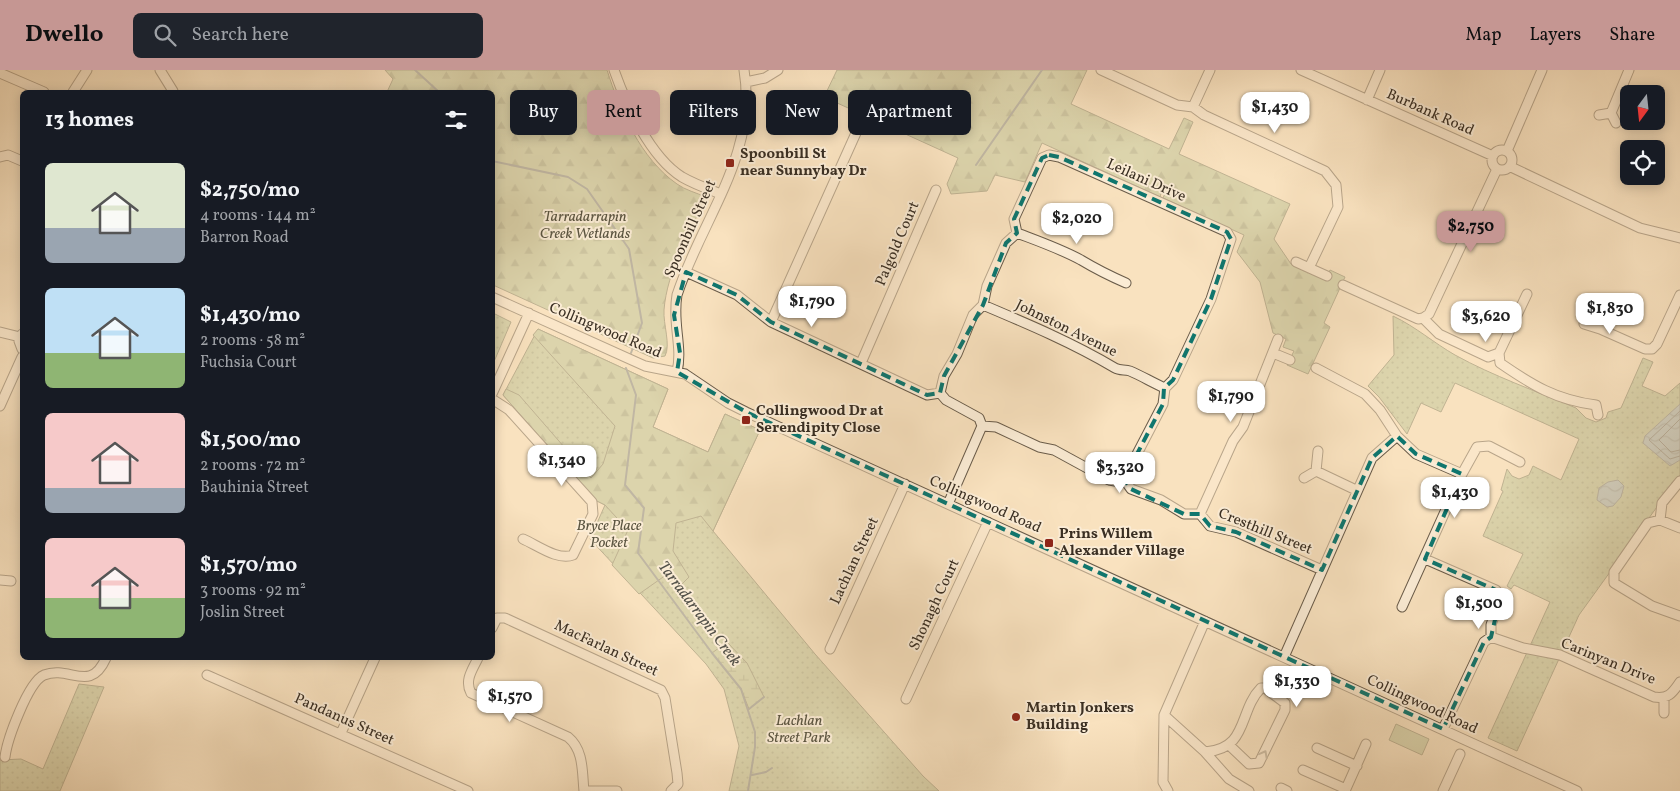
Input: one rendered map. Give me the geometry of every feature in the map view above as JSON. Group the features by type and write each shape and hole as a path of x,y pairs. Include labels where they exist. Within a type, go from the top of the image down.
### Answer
{"street":[{"path":"74,90 87,70"},
{"path":"160,70 173,90"},
{"path":"614,70 631,110 664,162 681,176 721,194"},
{"name":"Spoonbill Street","path":"677,372 680,353 674,315 677,295 721,194 743,135 746,117 744,70"},
{"path":"746,82 765,78 778,70"},
{"path":"1101,70 1177,105 1193,107 1204,115 1325,171 1336,185 1338,207 1310,268"},
{"path":"1193,107 1210,70"},
{"name":"Burbank Road","path":"1302,70 1493,156"},
{"path":"1367,100 1380,70"},
{"path":"1507,151 1542,70"},
{"path":"1616,123 1611,113 1629,70"},
{"path":"0,73 39,90"},
{"path":"1600,115 1611,113"},
{"path":"771,322 856,135"},
{"path":"1500,150 1507,151 1512,158 1511,166 1503,171 1497,169 1492,162 1493,156 1500,150"},
{"name":"Leilani Drive","path":"1016,233 1014,219 1030,183 1042,158 1053,154 1227,232 1232,238 1211,299 1173,380 1165,388 1163,404 1124,479"},
{"path":"0,157 8,155 20,160"},
{"path":"1511,166 1640,228 1680,238"},
{"path":"1343,285 1418,319 1429,314 1497,169"},
{"name":"Palgold Court","path":"861,363 936,190"},
{"path":"686,272 737,294 771,322 927,395 940,393 944,376 957,354 974,315 983,304 987,286 1006,243 1016,233 1081,260 1099,272 1126,283"},
{"path":"1296,262 1327,276"},
{"path":"1527,294 1500,353 1500,363 1534,386 1575,402 1598,401 1598,416"},
{"path":"1584,324 1645,349 1652,349 1657,344 1680,295"},
{"name":"Collingwood Road","path":"495,297 645,366 677,372 693,378 720,399 746,412 1577,791"},
{"path":"1600,329 1611,302"},
{"name":"Johnston Avenue","path":"983,304 1052,334 1066,344 1106,362 1115,369 1128,370 1165,388"},
{"path":"495,387 529,313"},
{"path":"1423,318 1439,334 1488,357 1500,353"},
{"path":"0,332 20,336"},
{"path":"1200,514 1233,441 1243,427 1278,339"},
{"path":"1273,352 1290,360"},
{"path":"0,406 20,361"},
{"path":"1316,368 1365,394 1380,410 1397,436 1416,454 1462,474"},
{"name":"Cresthill Street","path":"940,393 946,400 979,418 982,426 996,427 1039,447 1054,450 1109,480 1124,479 1131,489 1161,500 1184,514 1200,514 1210,526 1236,532 1322,570"},
{"path":"495,401 509,410 592,502 593,514 573,555 567,557 559,556 523,539"},
{"path":"948,504 982,426"},
{"path":"1284,657 1356,490 1372,458 1397,436"},
{"path":"1402,607 1471,455 1480,445 1489,446 1520,462"},
{"path":"1316,470 1318,451"},
{"path":"1316,470 1356,490"},
{"path":"1304,478 1316,470"},
{"path":"1660,520 1662,503 1680,481"},
{"name":"Lachlan Street","path":"830,649 905,484"},
{"path":"1680,528 1660,520 1648,523 1614,572 1613,578 1614,583 1652,606 1680,616"},
{"name":"Shonagh Court","path":"906,699 988,522"},
{"path":"1425,559 1496,590 1500,598 1491,625 1491,637 1484,642 1443,729"},
{"path":"0,580 11,581"},
{"name":"MacFarlan Street","path":"495,622 497,618 505,618 661,690 665,698 677,773 678,784 671,791"},
{"path":"1165,789 1164,715 1206,621"},
{"name":"Carinyan Drive","path":"1491,637 1498,637 1523,648 1560,655 1654,696 1664,698 1672,694 1680,682"},
{"path":"5,757 6,744 33,684 37,680 50,674 89,677 101,669 105,660"},
{"path":"341,733 374,660"},
{"path":"477,660 468,678 468,687 471,692 568,737 576,744 579,751 586,791 617,791"},
{"name":"Pandanus Street","path":"207,675 468,791"},
{"path":"1205,752 1229,745 1235,740 1261,688 1266,688 1285,703 1285,710 1259,763 1249,764 1229,745"},
{"path":"1664,698 1664,714"},
{"path":"1164,715 1205,752 1229,779 1249,791"},
{"path":"1303,770 1346,790 1366,744"},
{"path":"1317,748 1357,766"},
{"path":"1443,791 1460,754"}],"highlighted area":[{"path":"1049,155 1059,157 1227,232 1231,239 1211,299 1173,380 1164,388 1163,404 1124,479 1131,489 1184,514 1200,514 1210,526 1236,532 1322,570 1372,458 1397,436 1416,454 1462,474 1425,559 1496,590 1500,598 1491,637 1484,642 1443,729 746,412 677,372 680,353 674,315 686,272 737,295 771,322 927,395 940,393 944,376 983,305 1006,243 1017,233 1014,219 1042,158"}],"green space":[{"name":"Tarradarrapin Creek Wetlands","path":"385,70 607,70 614,90 587,90 587,135 634,135 642,148 664,174 687,190 706,197 674,266 666,295 664,316 667,351 665,356 653,358 495,286 495,90 388,90 393,79"},
{"path":"837,70 1087,70 1071,104 1169,149 1184,118 1193,122 1179,154 1290,204 1274,239 1291,264 1325,280 1330,270 1345,277 1324,323 1330,327 1308,374 1287,365 1294,351 1283,347 1286,339 1273,333 1260,282 1237,252 1244,235 1163,198 1166,191 1162,190 1160,197 1042,143 1025,182 995,175 987,191 951,194 947,184 958,158 907,135 971,135 971,90 848,90 848,108 838,103 838,90 827,90"},
{"path":"495,314 511,322 495,359"},
{"path":"1393,316 1469,363 1576,408 1586,418 1596,422 1606,418 1608,412 1621,408 1643,358 1653,362 1642,386 1665,396 1680,383 1680,475 1579,615 1517,751 1488,738 1550,602 1514,585 1511,589 1507,586 1523,554 1483,536 1503,491 1501,490 1507,469 1512,476 1519,479 1529,475 1533,466 1561,480 1579,439 1455,383 1441,412 1421,403 1407,434 1379,397 1368,386 1394,355"},
{"path":"538,329 668,389 653,427 708,452 725,414 760,430 713,531 815,654 923,776 939,791 729,791 739,746 724,689 706,664 590,539 605,505 595,500 503,395"},
{"path":"538,329 668,389 653,427 708,452 725,414 760,430 713,531 701,516 676,523 673,551 689,577 681,585 666,575 639,594 612,565 628,530 605,505 595,500 503,395 506,389 519,395 591,478 603,464 615,426 533,335"},
{"path":"727,642 747,663 764,697 749,709 741,689 712,653"},
{"path":"79,684 104,687 60,791 0,791 0,760 21,759 43,769"},
{"path":"1396,724 1429,739 1422,755 1389,740"}],"water":[{"path":"1680,404 1680,460 1670,466 1643,443 1645,436"},
{"path":"1618,480 1624,486 1621,497 1613,506 1607,507 1597,500 1599,488 1608,482"}],"waterway":[{"name":"Tarradarrapin Creek","path":"415,70 437,90"},
{"path":"976,165 1042,70"},
{"name":"Tarradarrapin Creek","path":"495,162 568,177 587,189 629,249 642,323 631,353"},
{"name":"Tarradarrapin Creek","path":"626,368 636,395 625,485 644,508 638,553 741,689 755,732 755,747 748,791"},
{"path":"749,709 764,697"},
{"path":"752,775 766,772 772,768"}],"place":[{"name":"Spoonbill St near Sunnybay Dr","path":"730,163"},
{"name":"Collingwood Dr at Serendipity Close","path":"746,420"},
{"name":"Prins Willem Alexander Village","path":"1049,543"},
{"name":"Martin Jonkers Building","path":"1016,717"}],"park label":[{"name":"Bryce Place Pocket","path":"609,534"},
{"name":"Lachlan Street Park","path":"799,730"}]}
